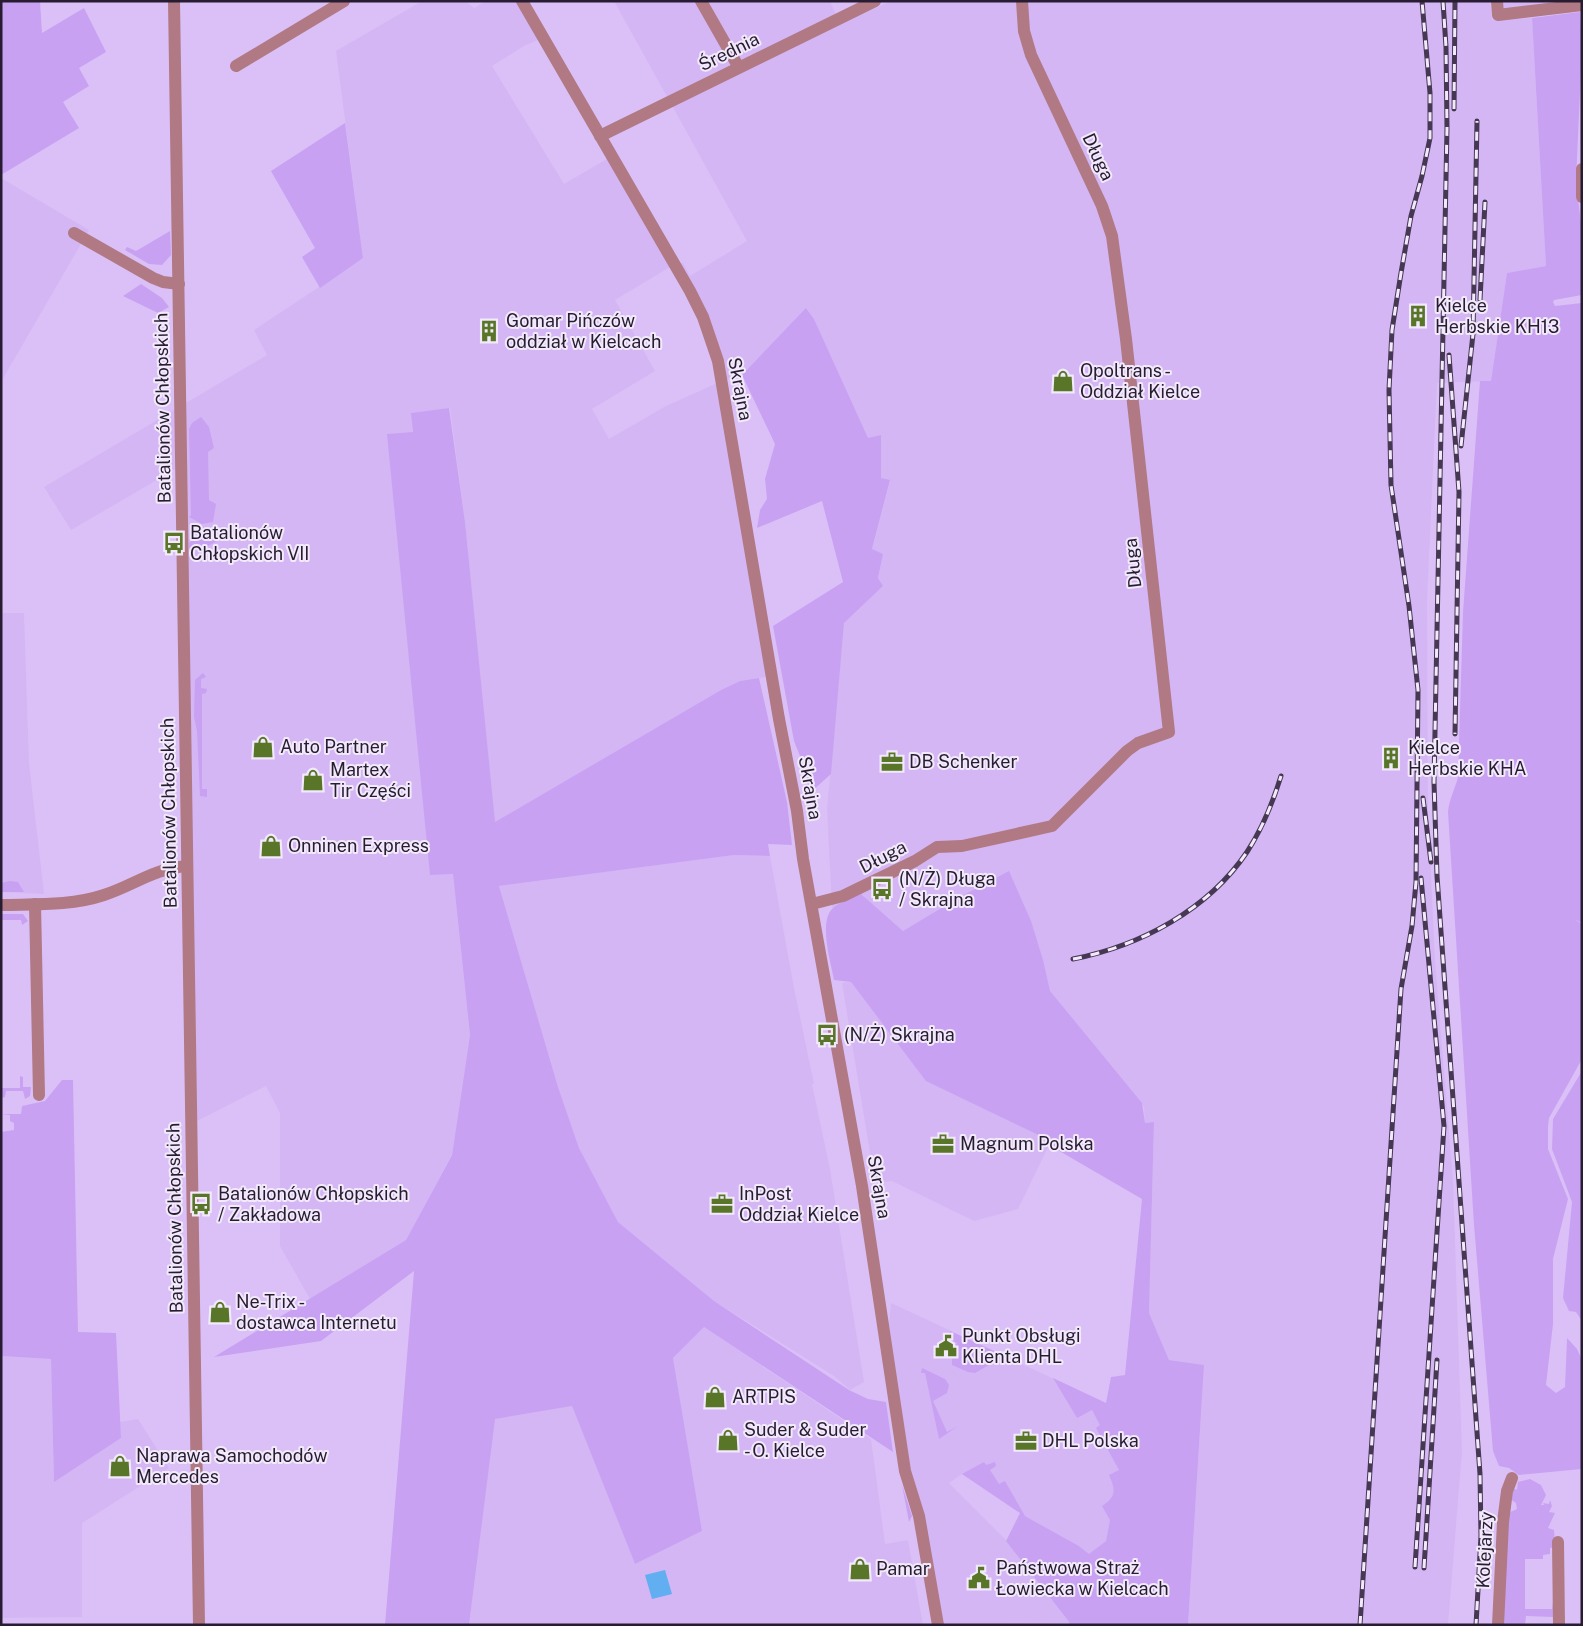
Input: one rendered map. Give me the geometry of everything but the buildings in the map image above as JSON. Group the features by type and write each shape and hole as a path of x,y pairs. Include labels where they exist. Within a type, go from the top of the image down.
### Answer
{"street":[{"name":"Batalionów Chłopskich","path":"174,1 199,1625"},
{"path":"236,66 344,1"},
{"name":"Skrajna","path":"522,1 694,297 708,329 718,361 862,1186 905,1471 919,1516 938,1625"},
{"path":"701,1 738,66"},
{"name":"Średnia","path":"600,136 738,66 875,1"},
{"name":"Długa","path":"812,904 844,896 910,864 937,847 962,846 1052,826 1132,746 1169,732 1113,242 1102,206 1031,55 1024,31 1022,1"},
{"path":"1497,1 1498,15 1582,5"},
{"path":"1582,169 1582,197"},
{"path":"74,233 152,278 163,282 179,284"},
{"path":"1,905 69,903 93,898 112,892 163,869 187,866"},
{"path":"36,904 39,1095"},
{"name":"Kolejarzy","path":"1498,1625 1503,1522 1507,1491 1512,1478"},
{"path":"1558,1542 1559,1625"}],"shaded area":[{"path":"1,1 40,1 42,33 84,8 106,52 79,68 89,86 63,102 79,128 1,175"},
{"path":"422,1 466,1 474,8 486,1 522,1 543,38 524,46 492,66 564,184 612,156 675,264 615,300 655,371 592,409 609,439 666,406 722,381 771,676 740,681 721,690 494,823 465,522 450,408 412,413 430,875 453,874 470,1035 452,1154 406,1240 310,1299 280,1246 280,1113 266,1086 191,1124 181,466 71,530 44,487 267,355 254,330 363,258 336,51"},
{"path":"614,1 830,1 840,24 891,1 1490,1 1492,20 1532,18 1546,266 1507,273 1491,381 1437,383 1427,601 1428,809 1435,961 1453,1181 1462,1451 1448,1625 1188,1625 1204,1365 1169,1360 1149,1313 1154,1122 1145,1123 1144,1107 1050,992 958,898 903,931 861,894 832,908 827,809 844,623 883,586 878,578 883,554 872,550 890,481 881,478 881,435 868,439 814,319 807,309 742,375 722,381 675,264 683,263 690,276 747,241"},
{"path":"1502,1 1576,1 1500,11"},
{"path":"1580,12 1582,47 1576,181 1582,233 1582,295 1554,300 1553,302 1555,306 1582,303 1582,923 1574,919 1582,924 1582,1059 1549,1118 1548,1127 1548,1149 1568,1199 1553,1259 1553,1324 1546,1385 1556,1393 1565,1387 1567,1338 1577,1349 1582,1360 1582,1469 1519,1475 1509,1468 1499,1466 1493,1451 1474,1225 1448,812 1458,777 1463,612 1480,381 1491,381 1507,273 1546,266 1532,18"},
{"path":"345,123 363,258 320,288 302,257 315,248 271,171"},
{"path":"1,178 89,230 1,382"},
{"path":"170,231 171,255 162,265 149,264 125,250 127,247 136,251"},
{"path":"141,284 162,298 169,307 158,313 123,296"},
{"path":"806,308 814,319 868,438 881,435 881,478 890,480 872,549 883,554 878,578 883,586 844,623 831,774 810,793 806,789 800,756 794,741 773,626 843,582 822,501 757,528 760,510 767,499 765,479 775,444 742,375"},
{"path":"449,408 465,522 495,822 721,690 740,681 759,678 787,802 792,845 768,844 770,856 734,855 499,886 558,1087 579,1148 618,1222 714,1301 849,1390 868,1399 886,1402 893,1452 704,1327 673,1358 702,1531 635,1564 572,1406 495,1419 469,1625 385,1625 414,1271 321,1341 214,1357 406,1240 452,1155 470,1035 453,874 430,875 387,434 413,432 411,413"},
{"path":"201,417 209,427 214,448 208,452 209,500 216,504 213,522 202,524 189,517 191,515 189,429 192,423"},
{"path":"201,531 225,531 228,535 208,546 205,544 190,553 189,543"},
{"path":"1,613 24,613 29,763 44,894 1,892"},
{"path":"203,673 206,677 201,679 201,688 207,689 206,693 202,694 202,789 207,789 207,797 200,796 197,731 194,717 195,680"},
{"path":"734,855 770,856 814,1084 812,1084 830,1169 864,1382 850,1390 834,1376 714,1301 618,1222 579,1148 558,1087 499,886"},
{"path":"1009,871 1031,921 1050,991 1142,1103 1145,1123 1154,1122 1149,1313 1169,1360 1204,1365 1188,1625 1066,1625 1070,1623 1006,1541 1020,1513 962,1474 984,1462 986,1465 995,1462 996,1466 990,1470 999,1484 1005,1481 1025,1516 1079,1546 1089,1554 1106,1541 1110,1520 1102,1506 1110,1499 1114,1489 1109,1475 1119,1470 1096,1428 1100,1425 1092,1410 1077,1418 1053,1378 1106,1403 1111,1377 1125,1375 1142,1199 1049,1145 1051,1141 926,1081 851,982 834,980 828,953 826,922 829,914 836,906 861,894 903,931 958,898"},
{"path":"18,882 24,892 1,892 1,883"},
{"path":"1,914 23,914 28,921 22,925 21,920 1,920"},
{"path":"851,982 927,1081 1051,1141 1018,1209 974,1221 892,1181 875,1183 842,983"},
{"path":"1582,1071 1582,1321 1576,1312 1569,1311 1563,1298 1572,1202 1552,1149 1553,1119"},
{"path":"20,1076 23,1077 23,1087 31,1087 30,1096 25,1099 23,1091 6,1091 5,1097 2,1098 2,1088 20,1088"},
{"path":"62,1080 73,1080 78,1332 116,1333 121,1438 54,1482 51,1359 1,1356 1,1132 14,1130 14,1123 10,1121 10,1115 1,1114 21,1114 22,1106 45,1101"},
{"path":"891,1303 1106,1403 1122,1458 1106,1541 1089,1555 1079,1546 1020,1513 962,1474 949,1483 1007,1541 1070,1623 938,1625 915,1503 889,1323"},
{"path":"704,1327 871,1439 885,1544 908,1540 923,1625 469,1625 494,1419 572,1406 635,1564 702,1531 673,1358"},
{"path":"950,1331 1005,1356 975,1373 952,1365 952,1356 957,1343 947,1338"},
{"path":"1,1356 51,1359 54,1481 121,1438 120,1422 138,1419 169,1468 82,1523 82,1617 1,1618"},
{"path":"922,1368 945,1379 949,1385 947,1393 933,1401 947,1432 958,1426 939,1439 925,1373 921,1373"},
{"path":"1530,1479 1541,1485 1546,1495 1541,1505 1544,1505 1543,1503 1549,1504 1550,1500 1552,1506 1549,1512 1555,1513 1548,1528 1554,1530 1555,1547 1550,1548 1550,1554 1543,1555 1543,1559 1525,1559 1525,1609 1552,1609 1553,1602 1553,1617 1526,1616 1525,1625 1502,1625 1508,1513 1517,1509 1516,1503 1510,1499 1513,1488 1517,1490 1518,1482"},
{"path":"902,1485 912,1516 909,1522"}],"water":[{"path":"665,1570 672,1594 652,1599 645,1575"}],"railway":[{"path":"1360,1625 1401,989 1412,926 1416,882 1418,690 1409,606 1391,485 1389,390 1392,330 1401,273 1411,216 1430,138 1430,93 1422,1"},
{"path":"1443,1 1446,47 1447,128 1434,782 1437,876 1480,1474 1481,1536 1476,1625"},
{"path":"1454,109 1455,1"},
{"path":"1461,446 1473,334 1477,121"},
{"path":"1480,300 1485,202"},
{"path":"1449,355 1459,492 1455,734"},
{"path":"1073,959 1123,945 1147,935 1192,908 1213,891 1231,873 1258,834 1281,776"},
{"path":"1423,798 1431,862"},
{"path":"1415,1567 1444,1126 1421,878"},
{"path":"1424,1568 1437,1360"}],"place":[{"name":"Kielce Herbskie KH13","path":"1418,316"},
{"name":"Gomar Pińczów oddział w Kielcach","path":"489,331"},
{"name":"Opoltrans - Oddział Kielce","path":"1063,381"},
{"name":"Batalionów Chłopskich VII","path":"174,543"},
{"name":"Auto Partner","path":"263,747"},
{"name":"Kielce Herbskie KHA","path":"1391,758"},
{"name":"DB Schenker","path":"892,762"},
{"name":"Martex Tir Części","path":"313,780"},
{"name":"Onninen Express","path":"271,846"},
{"name":"(N/Ż) Długa / Skrajna","path":"882,889"},
{"name":"(N/Ż) Skrajna","path":"827,1035"},
{"name":"Magnum Polska","path":"943,1144"},
{"name":"Batalionów Chłopskich / Zakładowa","path":"201,1204"},
{"name":"InPost Oddział Kielce","path":"722,1204"},
{"name":"Ne-Trix - dostawca Internetu","path":"220,1312"},
{"name":"Punkt Obsługi Klienta DHL","path":"946,1346"},
{"name":"ARTPIS","path":"715,1397"},
{"name":"Suder & Suder - O. Kielce","path":"728,1440"},
{"name":"DHL Polska","path":"1026,1441"},
{"name":"Naprawa Samochodów Mercedes","path":"120,1466"},
{"name":"Pamar","path":"860,1569"},
{"name":"Państwowa Straż Łowiecka w Kielcach","path":"979,1578"}]}
